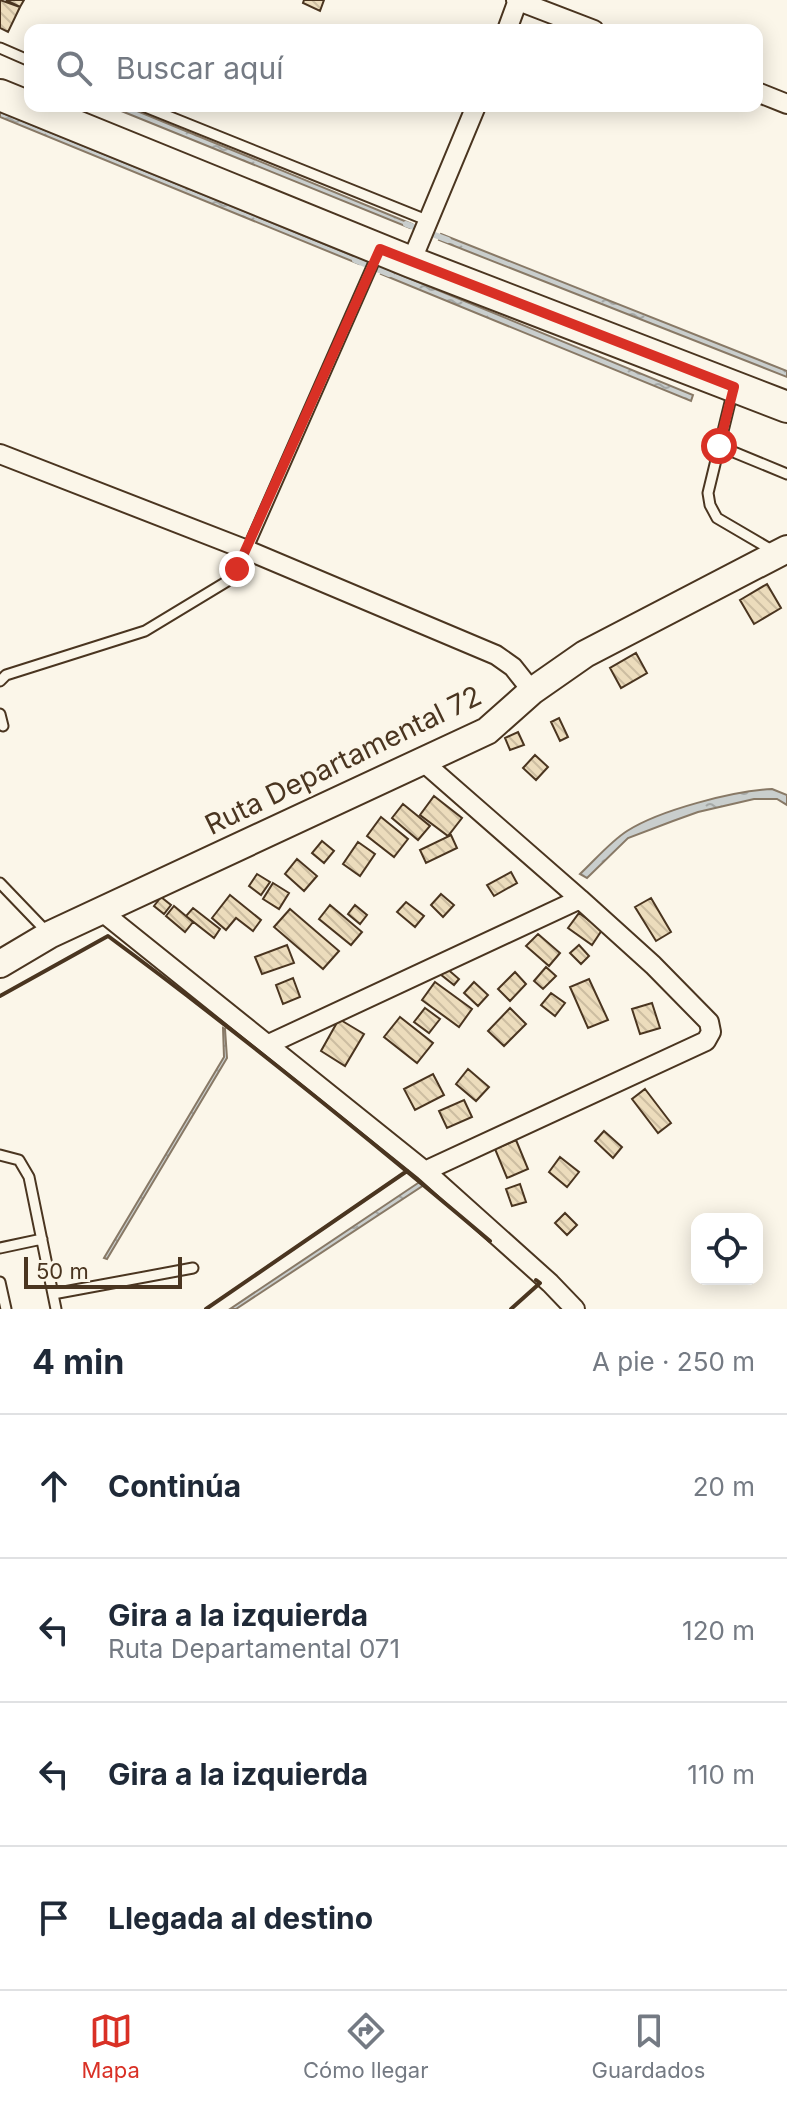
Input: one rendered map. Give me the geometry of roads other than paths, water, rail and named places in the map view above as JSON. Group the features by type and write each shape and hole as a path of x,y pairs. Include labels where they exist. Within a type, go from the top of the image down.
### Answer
{"main road":[{"path":"0,95 24,105"},
{"path":"40,112 377,255 423,235 734,387 787,407"}],"street":[{"path":"509,24 518,0 579,24"},
{"path":"763,94 787,104"},
{"path":"423,235 474,112"},
{"path":"0,454 247,550 496,655 513,667 532,691"},
{"name":"Ruta Departamental 72","path":"0,964 49,935 487,731 532,691 585,654 782,551"},
{"path":"421,760 653,965 709,1022 711,1032 706,1041 425,1171"},
{"path":"269,1044 580,899"},
{"path":"101,911 425,1171 575,1309"}],"lane":[{"path":"0,48 24,58"},
{"path":"156,112 423,235"},
{"path":"0,681 6,675 145,631 226,582 247,550 377,255"},
{"path":"734,387 708,493 710,505 717,518 782,551"},
{"path":"719,446 787,474"},
{"path":"0,714 3,726"},
{"path":"0,883 49,935"},
{"path":"0,1155 19,1160 29,1177 56,1309"},
{"path":"0,1248 42,1239"},
{"path":"53,1294 193,1268"},
{"path":"0,1282 6,1309"}],"water":[{"path":"0,112 361,259 359,264 0,117"},
{"path":"124,112 140,112 412,224 410,228"},
{"path":"441,234 787,371 787,377 439,240"},
{"path":"384,268 693,395 691,401 381,274"},
{"path":"772,789 787,795 787,805 777,799 754,799 698,812 628,838 587,878 580,874 615,840 641,823 697,803"},
{"path":"223,1028 227,1058 107,1259 104,1258 224,1057"},
{"path":"424,1179 427,1183 236,1309 230,1309"}],"waterway":[{"path":"406,224 448,240"},
{"path":"355,260 389,274"}]}
